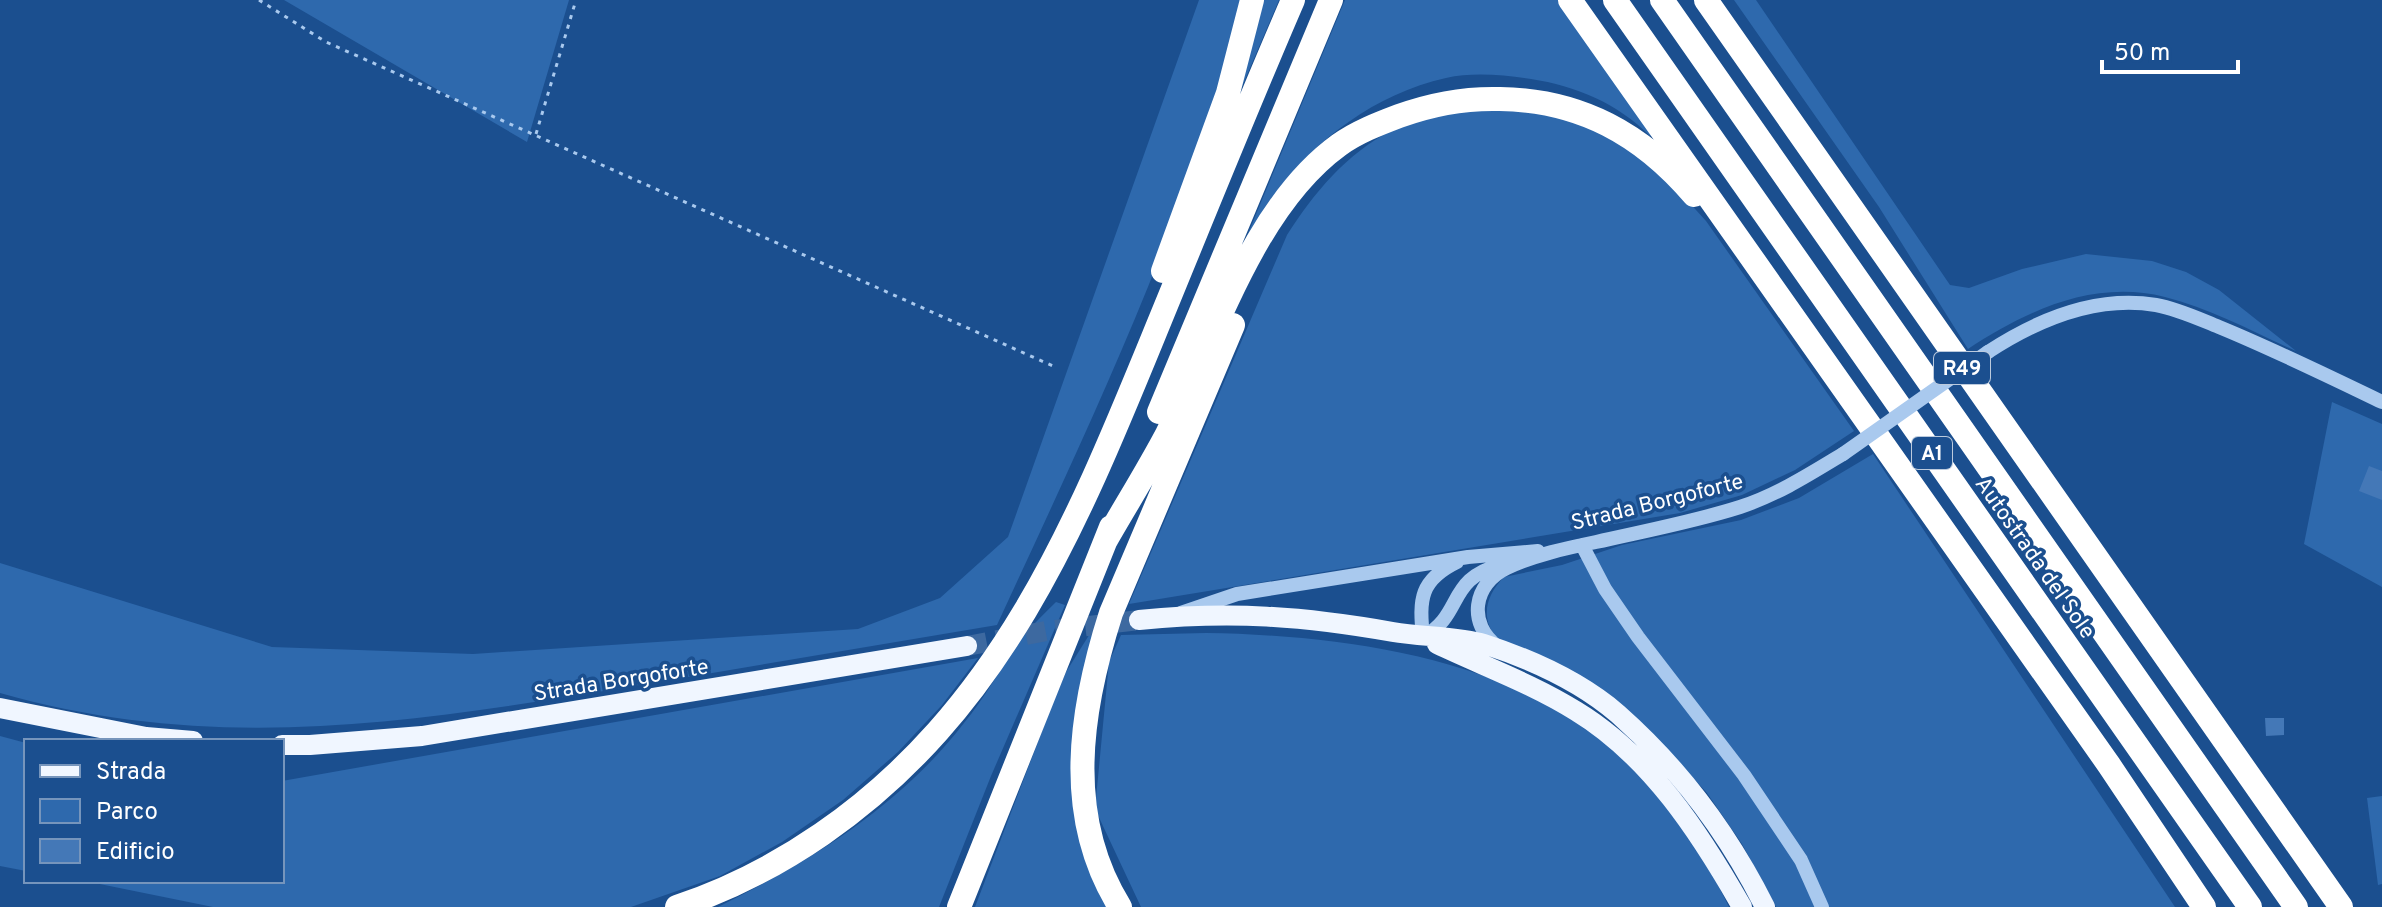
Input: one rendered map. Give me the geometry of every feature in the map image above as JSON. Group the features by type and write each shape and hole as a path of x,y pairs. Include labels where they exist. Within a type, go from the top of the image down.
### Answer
{"highway":[{"path":"1068,531 1094,442 1171,250 1219,118 1252,0"},
{"path":"677,907 754,875 794,853 881,791 912,761 986,673 1039,588 1116,428 1293,0"},
{"path":"959,907 1106,540 1331,0"},
{"path":"1570,0 1803,326 2109,765 2204,907"},
{"name":"Autostrada del Sole","path":"1615,0 2250,907"},
{"name":"Autostrada del Sole","path":"1662,0 2296,907"},
{"name":"R49","path":"1706,0 2341,907"},
{"path":"1106,540 1167,435 1201,357 1280,206 1304,176 1340,144 1376,124 1407,113 1444,103 1514,99 1556,104 1596,118 1638,142 1684,183 1738,252 1803,326"},
{"path":"1120,907 1091,844 1082,793 1087,706 1100,645 1111,613 1254,278 1280,225 1326,166 1365,135 1407,113"},
{"path":"2220,735 2282,806 2357,907"}],"main road":[{"path":"1139,620 1245,614 1326,620 1423,637 1480,643 1564,679 1617,713 1695,795 1716,824 1765,907"},
{"path":"1423,637 1551,696 1606,732 1673,800 1713,856 1742,907"},
{"name":"Strada Borgoforte","path":"284,745 422,736 967,646"},
{"path":"0,708 170,739"}],"street":[{"name":"Strada Borgoforte","path":"1566,548 1703,518 1743,506 1785,488 1843,454 2025,329 2074,310 2130,303 2176,310 2257,343 2382,402"},
{"path":"1582,545 1605,589 1744,775 1801,860 1822,907"},
{"path":"1507,653 1481,631 1478,609 1484,589 1499,573 1566,548"},
{"path":"1170,617 1237,594 1468,557 1566,548"},
{"path":"1468,557 1445,568 1427,585 1420,607 1423,637 1443,623 1459,590 1479,573 1491,567 1541,556"}],"path":[{"path":"259,0 326,42 1053,366"},
{"path":"536,135 576,0"}],"green space":[{"path":"284,0 569,0 527,142"},
{"path":"1199,0 1240,0 1224,72 1147,290 997,625 473,711 317,726 239,728 160,723 81,712 0,693 0,563 272,647 473,654 858,629 940,598 1008,537"},
{"path":"1264,0 1279,0 1238,96"},
{"path":"1345,0 1559,0 1653,133 1650,136 1610,105 1580,91 1531,79 1467,75 1420,85 1371,107 1308,156 1273,196 1242,248"},
{"path":"1734,0 1756,0 1950,285 1969,288 2022,269 2086,254 2152,261 2186,272 2219,290 2296,351 2182,302 2138,293 2112,292 2061,302 2037,311 1968,349 1879,207"},
{"path":"1483,109 1559,114 1622,142 1676,188 1706,221 1854,431 1795,470 1742,495 1680,513 1129,604 1287,235 1297,219 1332,176 1375,140 1413,121"},
{"path":"2332,402 2382,424 2382,587 2304,544"},
{"path":"1873,454 2175,907 1776,907 1742,844 1707,793 1662,744 1498,640 1492,632 1487,608 1493,592 1504,577 1562,565 1622,545 1741,520 1799,498"},
{"path":"1056,602 1065,605 991,776 939,907 718,907 820,850 883,806 912,780 964,723 1026,633"},
{"path":"1101,616 1078,700 1109,907 975,907 1066,672"},
{"path":"1206,633 1310,639 1418,656 1470,671 1520,691 1567,715 1609,746 1662,800 1692,841 1729,907 1141,907 1095,809 1109,662 1121,635"},
{"path":"978,658 942,705 898,752 843,800 782,842 720,876 631,907 213,907 95,883 284,883 284,781"},
{"path":"0,736 24,742 24,871 0,866"},
{"path":"2382,796 2382,884 2378,885 2367,798"}],"building":[{"path":"2369,466 2382,471 2382,500 2359,491"},
{"path":"2265,718 2284,718 2284,735 2266,736"}],"tunnel":[{"path":"967,646 1046,631 1139,620"}]}
